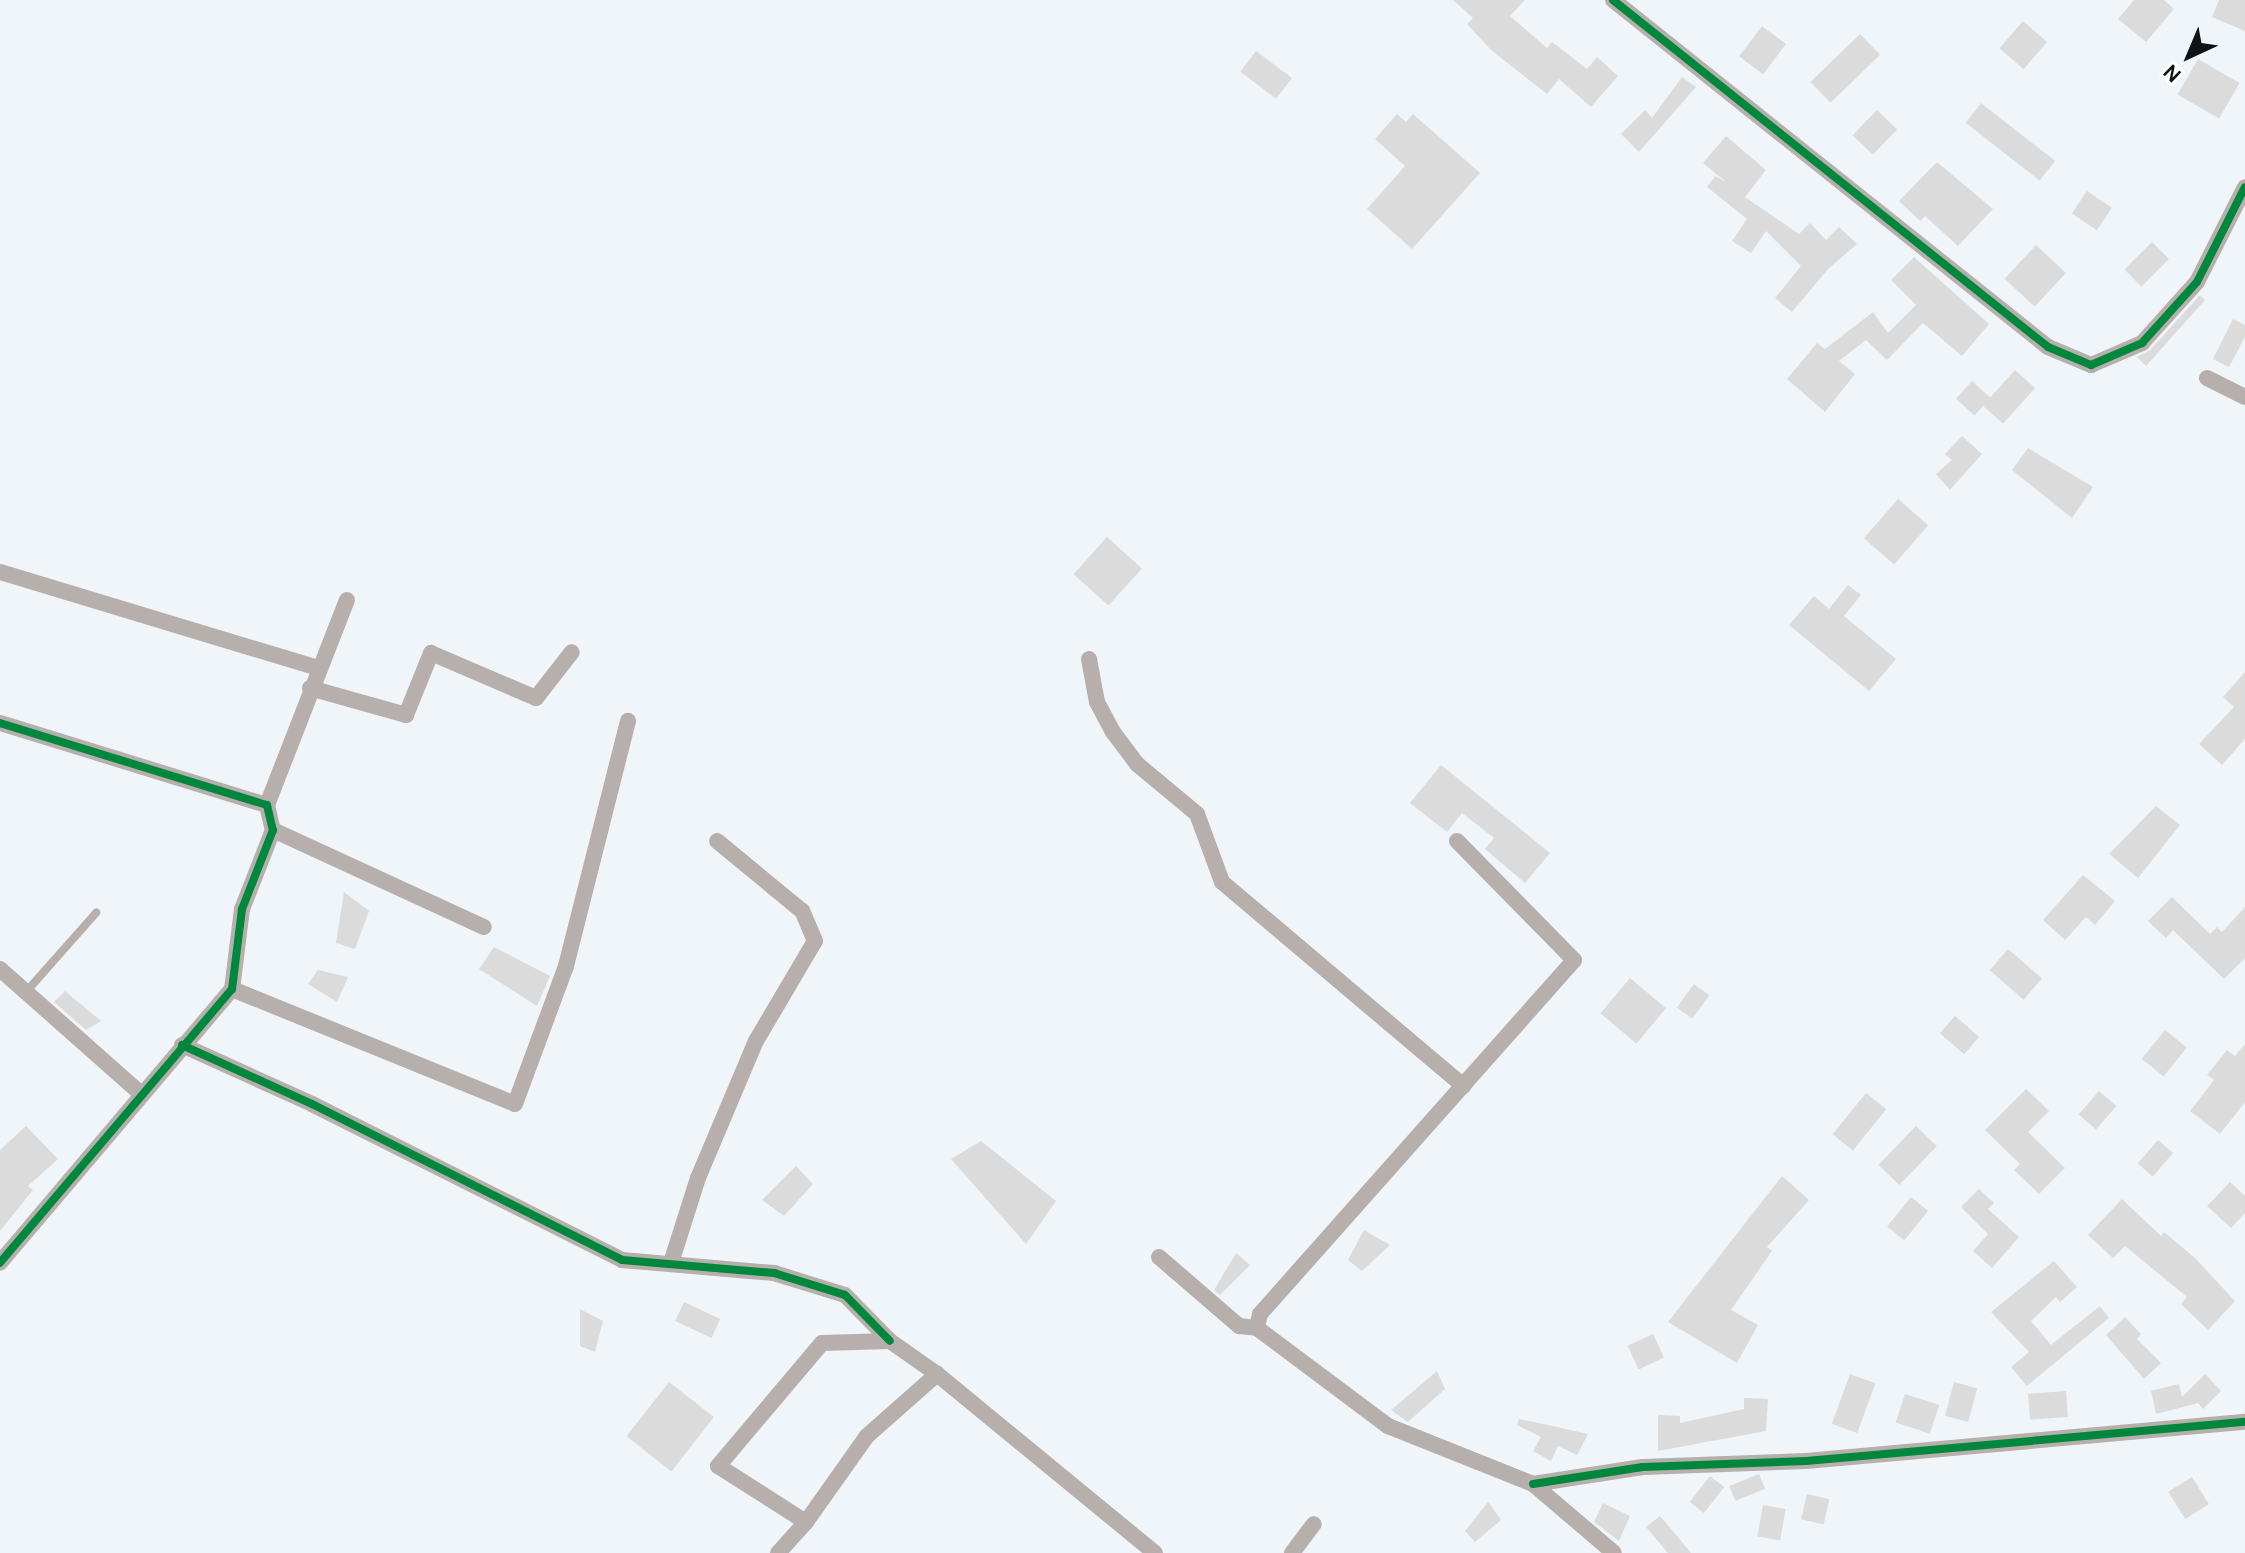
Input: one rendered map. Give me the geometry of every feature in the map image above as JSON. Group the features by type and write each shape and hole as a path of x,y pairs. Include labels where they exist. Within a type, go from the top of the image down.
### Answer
{"street":[{"path":"1613,0 2048,347 2091,365 2142,343 2197,282 2245,187"},
{"path":"2207,378 2245,397"},
{"path":"0,572 318,668"},
{"path":"0,1263 140,1093 232,989 242,909 273,830 267,805 310,688 347,600"},
{"path":"310,688 406,715 431,653 536,698 572,652"},
{"path":"1089,659 1097,702 1113,732 1137,764 1197,814 1222,882 1463,1086"},
{"path":"232,989 515,1104 566,966 628,721"},
{"path":"0,723 267,805"},
{"path":"273,830 484,927"},
{"path":"671,1263 698,1178 756,1041 815,941 802,911 717,841"},
{"path":"1257,1328 1260,1314 1574,960 1457,841"},
{"path":"0,969 140,1093"},
{"path":"182,1045 312,1104 622,1260 774,1273 845,1295 890,1341 937,1374 1155,1553"},
{"path":"1159,1257 1239,1326 1257,1328 1388,1426 1533,1484 1614,1553"},
{"path":"806,1522 718,1466 822,1343 890,1341"},
{"path":"778,1553 806,1522 867,1436 937,1374"},
{"path":"1533,1484 1643,1467 1806,1461 2245,1422"},
{"path":"1292,1553 1314,1524"}],"lane":[{"path":"26,992 96,913"}],"building":[{"path":"1453,0 1525,0 1510,16 1547,48 1552,42 1587,69 1597,57 1618,76 1591,107 1559,79 1547,94 1491,50 1467,24 1473,18"},
{"path":"2134,0 2164,0 2174,9 2146,42 2118,19"},
{"path":"2219,0 2245,0 2245,31 2212,17"},
{"path":"2023,21 2047,42 2024,69 1999,48"},
{"path":"1762,26 1786,44 1763,74 1739,56"},
{"path":"1860,34 1880,55 1831,103 1810,82"},
{"path":"1256,51 1292,78 1276,99 1240,72"},
{"path":"2198,59 2240,83 2219,119 2178,95"},
{"path":"1682,77 1696,87 1639,152 1621,134 1645,110 1652,118"},
{"path":"1981,103 2055,161 2040,181 1966,123"},
{"path":"1877,110 1897,129 1873,155 1853,135"},
{"path":"1397,114 1406,122 1413,114 1480,173 1412,249 1367,209 1405,166 1375,139"},
{"path":"1726,136 1766,170 1745,197 1799,234 1810,223 1826,240 1839,227 1857,244 1828,269 1792,312 1775,298 1801,266 1766,231 1751,253 1732,241 1747,219 1707,187 1715,176 1726,182 1703,163"},
{"path":"1937,162 1993,209 1958,246 1925,216 1920,221 1899,201"},
{"path":"2087,191 2112,208 2097,230 2072,213"},
{"path":"2152,242 2169,259 2141,287 2124,270"},
{"path":"2036,245 2066,273 2035,307 2005,279"},
{"path":"1914,257 1989,324 1962,356 1923,323 1887,360 1866,340 1839,361 1855,374 1825,412 1787,379 1817,343 1825,349 1873,312 1888,333 1916,305 1891,280"},
{"path":"2200,295 2205,300 2146,366 2137,357 2150,350"},
{"path":"2233,319 2245,325 2245,337 2229,367 2213,359"},
{"path":"2015,370 2035,388 2003,424 1983,406"},
{"path":"1972,381 1991,398 1975,416 1956,399"},
{"path":"1962,436 1982,454 1950,490 1936,474 1952,460 1945,454"},
{"path":"2028,448 2093,487 2072,518 2012,470"},
{"path":"1898,499 1928,525 1894,564 1864,538"},
{"path":"1107,537 1142,568 1108,606 1074,574"},
{"path":"1848,585 1861,595 1844,616 1896,659 1869,691 1789,625 1814,596 1829,609"},
{"path":"2245,672 2245,739 2222,765 2199,744 2234,707 2223,697"},
{"path":"1441,765 1550,853 1525,883 1485,849 1494,838 1462,813 1447,832 1410,803"},
{"path":"2156,806 2180,825 2138,878 2109,854"},
{"path":"2083,875 2115,901 2095,925 2086,917 2065,940 2043,920"},
{"path":"344,892 369,911 355,949 336,943"},
{"path":"2172,897 2210,934 2217,927 2222,932 2245,907 2245,958 2224,979 2173,930 2166,938 2148,921"},
{"path":"494,947 550,976 537,1006 479,969"},
{"path":"2008,949 2042,979 2024,1000 1990,970"},
{"path":"318,970 348,977 337,1002 308,984"},
{"path":"1630,978 1666,1008 1636,1043 1600,1013"},
{"path":"1694,984 1709,995 1692,1019 1677,1007"},
{"path":"65,991 101,1021 86,1030 54,1002"},
{"path":"1955,1016 1979,1037 1964,1054 1940,1033"},
{"path":"2165,1030 2187,1048 2163,1076 2142,1059"},
{"path":"2245,1044 2245,1102 2220,1134 2190,1111 2214,1080 2207,1075 2227,1050 2235,1056"},
{"path":"2026,1089 2049,1111 2028,1132 2065,1168 2039,1194 2014,1170 2020,1164 1985,1130"},
{"path":"2099,1091 2116,1106 2096,1129 2079,1114"},
{"path":"1866,1093 1886,1109 1853,1151 1833,1134"},
{"path":"26,1126 58,1159 28,1186 33,1190 0,1231 0,1150"},
{"path":"1916,1126 1937,1146 1899,1185 1878,1165"},
{"path":"2158,1140 2173,1153 2153,1177 2138,1163"},
{"path":"981,1141 1056,1201 1026,1244 951,1159"},
{"path":"796,1166 813,1184 784,1216 762,1200"},
{"path":"1782,1176 1809,1200 1767,1247 1772,1251 1731,1310 1758,1325 1737,1363 1668,1322"},
{"path":"2230,1182 2245,1196 2245,1213 2231,1228 2207,1206"},
{"path":"1979,1189 1994,1203 1988,1209 2019,1237 1992,1268 1973,1251 1988,1234 1961,1207"},
{"path":"1911,1197 1928,1211 1904,1240 1887,1227"},
{"path":"2122,1199 2161,1236 2164,1232 2195,1258 2235,1301 2208,1330 2181,1304 2187,1297 2125,1246 2113,1258 2088,1235"},
{"path":"1364,1230 1390,1245 1362,1271 1348,1260"},
{"path":"1236,1253 1250,1265 1220,1295 1214,1290"},
{"path":"2054,1261 2077,1287 2060,1302 2056,1297 2031,1321 2051,1345 2100,1306 2109,1318 2027,1386 2011,1367 2029,1352 1991,1312"},
{"path":"684,1302 720,1319 711,1338 675,1321"},
{"path":"580,1309 603,1321 595,1352 580,1346"},
{"path":"2125,1317 2141,1334 2137,1339 2161,1363 2144,1379 2106,1335"},
{"path":"1653,1334 1664,1358 1639,1369 1628,1346"},
{"path":"1437,1371 1445,1389 1408,1422 1391,1410"},
{"path":"1850,1374 1875,1383 1857,1433 1832,1424"},
{"path":"2205,1374 2221,1391 2203,1409 2198,1403 2156,1414 2151,1391 2179,1384 2182,1397"},
{"path":"669,1382 714,1417 671,1471 627,1436"},
{"path":"1954,1382 1977,1388 1968,1422 1945,1416"},
{"path":"2066,1391 2068,1417 2030,1420 2028,1394"},
{"path":"1905,1394 1939,1405 1930,1434 1896,1423"},
{"path":"1744,1398 1768,1399 1766,1431 1658,1451 1658,1415 1680,1416 1680,1423 1744,1409"},
{"path":"1519,1419 1588,1434 1577,1455 1558,1446 1551,1461 1533,1451 1541,1437 1517,1425"},
{"path":"1759,1474 1765,1489 1735,1501 1729,1486"},
{"path":"1710,1476 1724,1487 1704,1513 1690,1502"},
{"path":"2192,1477 2209,1504 2185,1519 2168,1492"},
{"path":"1807,1494 1829,1499 1824,1525 1801,1519"},
{"path":"1488,1502 1501,1520 1475,1542 1465,1531"},
{"path":"1603,1503 1630,1516 1619,1541 1594,1522"},
{"path":"1763,1505 1786,1509 1780,1541 1757,1537"},
{"path":"1660,1516 1691,1553 1668,1553 1646,1527"}],"cycle path":[{"path":"1613,0 2048,347 2091,365 2142,343 2197,282 2245,187"},
{"path":"0,723 267,805 273,830 242,909 232,989 0,1263"},
{"path":"182,1045 312,1104 622,1260 774,1273 845,1295 890,1341"},
{"path":"1533,1484 1643,1467 1806,1461 2245,1422"}]}
